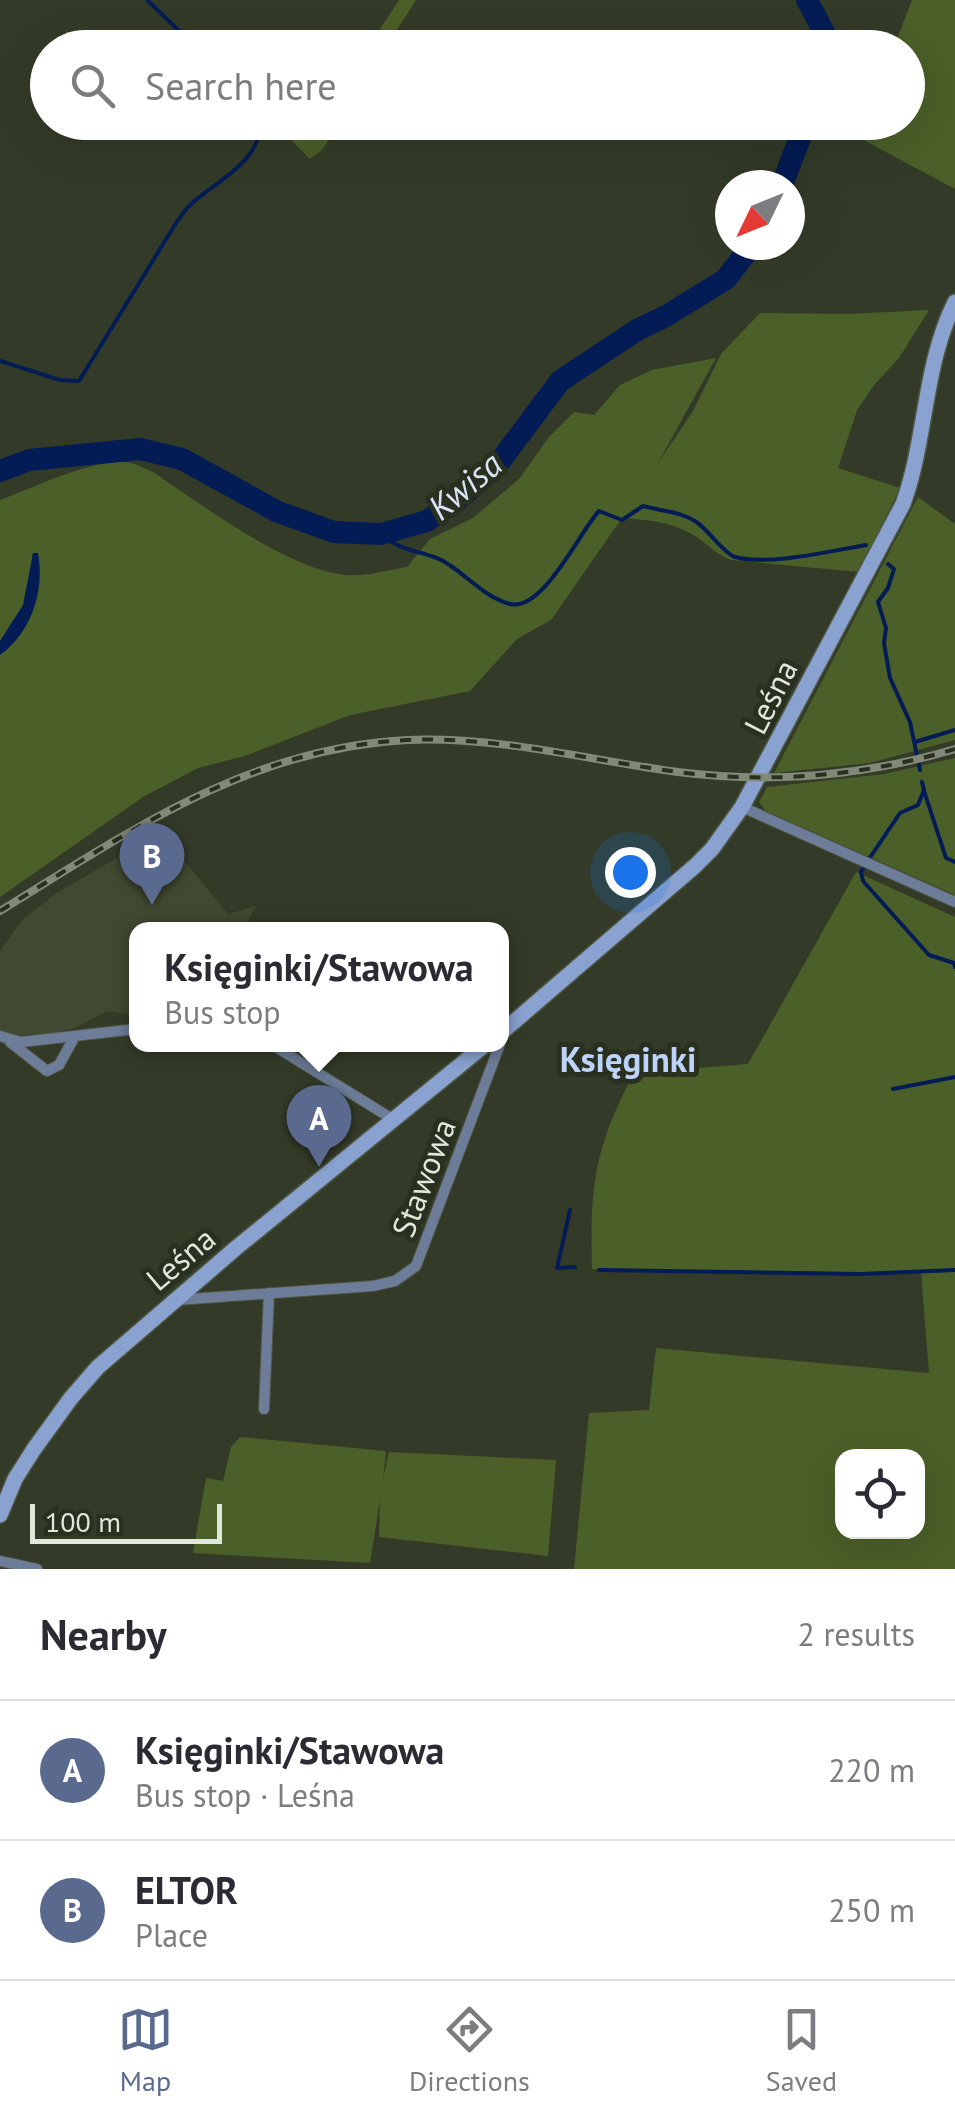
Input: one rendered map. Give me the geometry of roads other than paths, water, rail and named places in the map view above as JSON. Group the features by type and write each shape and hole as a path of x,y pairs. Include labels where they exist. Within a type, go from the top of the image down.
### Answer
{"main road":[{"name":"Leśna","path":"509,1030 695,866 742,807 903,504 916,463 937,342 955,302"},
{"name":"Leśna","path":"0,1515 23,1466 85,1380 476,1052"}],"street":[{"path":"742,807 955,902"},
{"path":"2,1037 21,1042 129,1030"},
{"path":"2,1037 47,1071 60,1065 75,1036"},
{"path":"284,1052 394,1120"},
{"name":"Stawowa","path":"176,1300 373,1286 395,1282 411,1272 446,1192 496,1052"},
{"path":"264,1409 268,1293"},
{"path":"0,1560 37,1569"}],"water":[{"path":"33,553 38,553 40,567 33,610 20,635 0,655 0,641 23,605"}],"waterway":[{"path":"147,0 178,30"},
{"name":"Kwisa","path":"807,0 823,30"},
{"path":"0,361 60,380 79,381 176,223 191,204 247,157 257,140"},
{"name":"Kwisa","path":"788,170 799,140"},
{"name":"Kwisa","path":"0,471 29,460 140,449 182,459 278,512 334,532 381,534 427,521 465,494 501,460 560,381 637,330 726,279 741,260"},
{"path":"381,534 399,546 442,561 486,593 510,604 523,603 548,583 599,511 622,520 643,506 683,515 700,525 730,555 749,559 800,557 866,545"},
{"path":"888,564 894,569 878,602 886,628 884,643 890,678 910,722 920,770"},
{"path":"915,742 955,730"},
{"path":"869,859 900,813 918,805 924,790 922,782"},
{"path":"924,791 946,858 955,862"},
{"path":"864,867 863,881 929,955 954,963 955,967"},
{"path":"893,1089 955,1077"},
{"path":"570,1210 557,1268 575,1267"},
{"path":"599,1270 860,1274 955,1270"}],"railway":[{"path":"0,911 193,798 295,759 349,746 407,740 475,742 678,772 748,777 852,771 955,749"}],"place":[{"name":"ELTOR","path":"152,905"},
{"name":"Księginki/Stawowa","path":"319,1167"}],"district":[{"name":"Księginki","path":"628,1060"}]}
